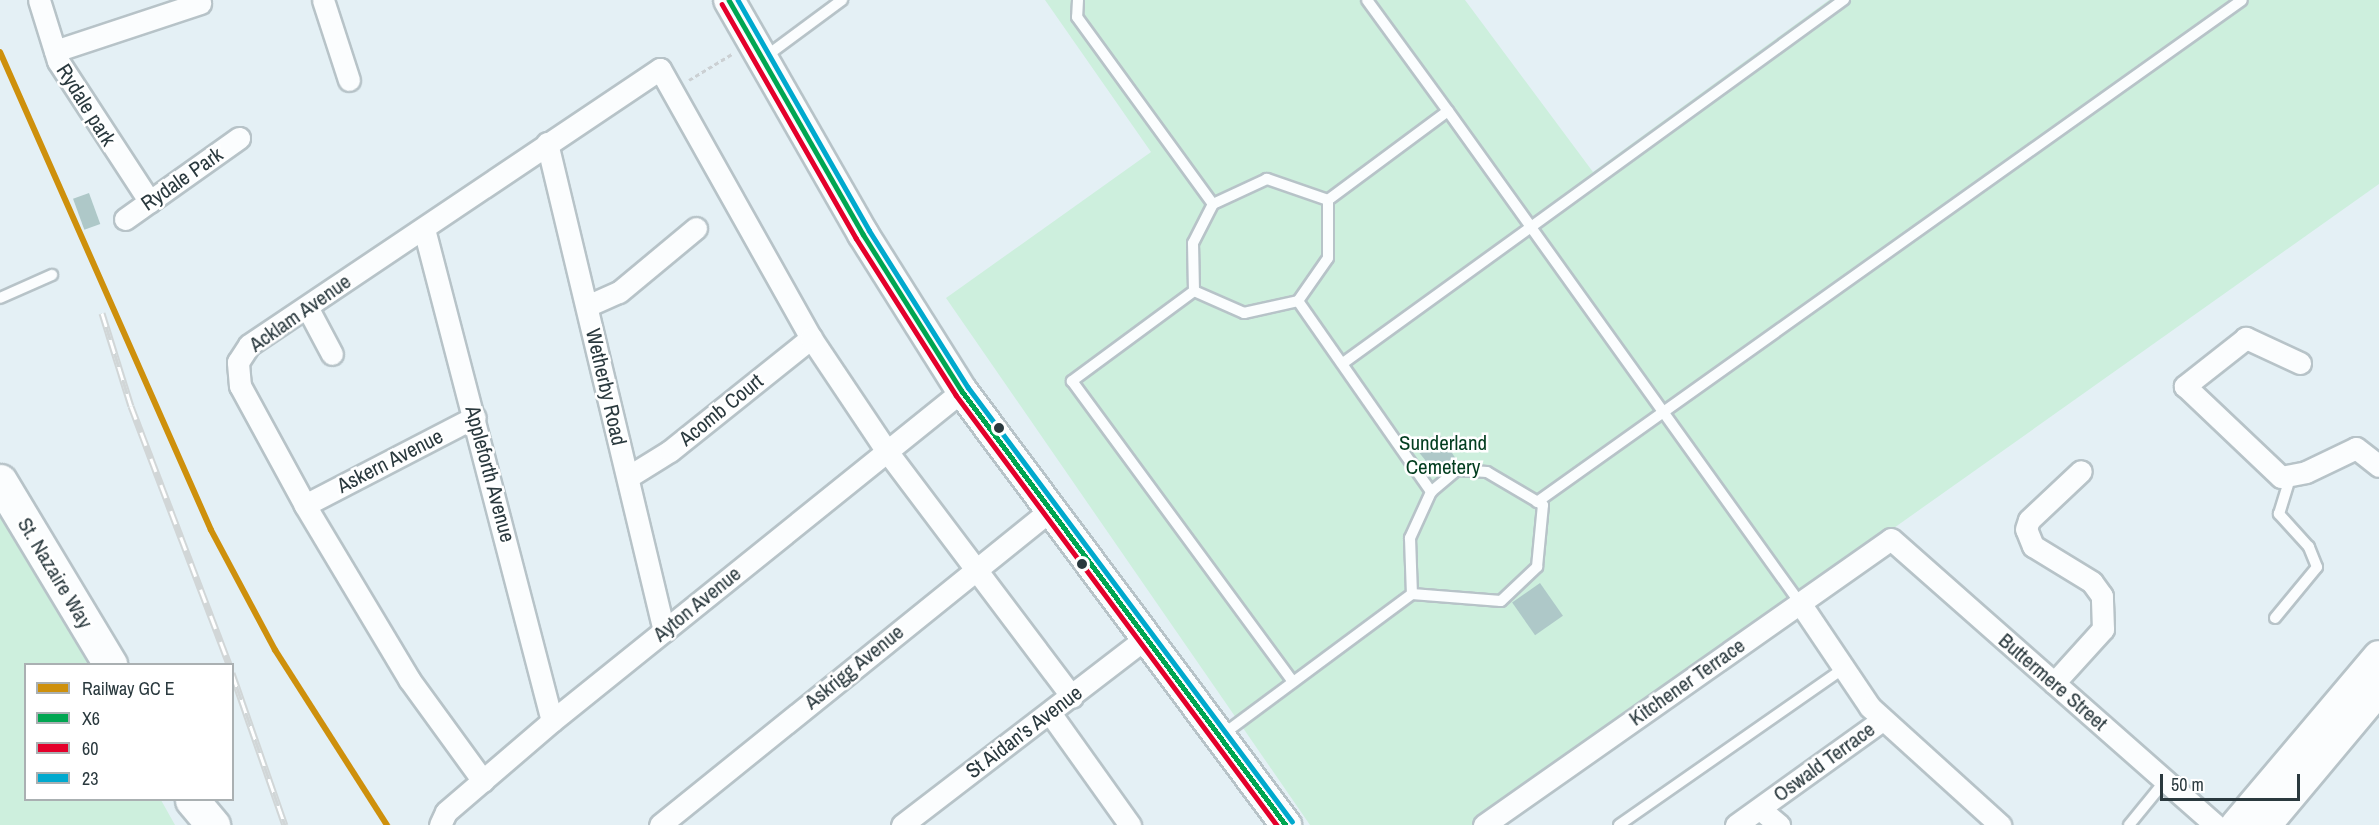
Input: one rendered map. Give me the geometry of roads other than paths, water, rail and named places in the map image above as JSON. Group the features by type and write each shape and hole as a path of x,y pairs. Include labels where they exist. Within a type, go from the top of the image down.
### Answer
{"highway":[{"name":"St. Nazaire Way","path":"0,481 109,663"},
{"path":"193,801 213,825"}],"main road":[{"path":"729,0 756,51 962,391 1049,511 1287,825"},
{"path":"2236,825 2379,656"},
{"path":"2266,825 2379,690"}],"street":[{"name":"Rydale park","path":"39,0 55,51 81,102 150,202"},
{"path":"323,0 349,80"},
{"name":"Rydale Park","path":"55,51 200,3"},
{"name":"Acklam Avenue","path":"483,781 409,679 305,505 240,386 238,362 249,345 660,69 811,338"},
{"name":"Rydale Park","path":"125,219 239,138"},
{"name":"Wetherby Road","path":"548,143 664,631"},
{"path":"587,306 619,292 696,228"},
{"name":"Appleforth Avenue","path":"424,229 475,417 552,721"},
{"path":"307,307 332,354"},
{"path":"811,338 886,450 974,570 1072,697"},
{"name":"Acomb Court","path":"628,477 670,451 811,338"},
{"path":"2300,363 2246,338 2185,386 2281,477 2356,448 2379,466"},
{"name":"Ayton Avenue","path":"440,825 446,812 552,721 962,391"},
{"name":"Askern Avenue","path":"305,505 475,417"},
{"path":"2054,683 2103,629 2104,604 2091,582 2033,546 2026,529 2029,520 2081,471"},
{"name":"Askrigg Avenue","path":"660,825 1049,511"},
{"name":"Kitchener Terrace","path":"1484,825 1891,538"},
{"name":"Buttermere Street","path":"1891,538 2215,825"},
{"path":"1800,603 1882,720 2001,825"},
{"name":"St Aidan's Avenue","path":"902,825 1072,697 1146,638"},
{"path":"1050,713 1130,825"},
{"name":"Oswald Terrace","path":"1736,825 1882,720"},
{"path":"1760,808 1779,825"}],"lane":[{"path":"756,51 842,0"},
{"path":"1078,0 1077,17 1213,204"},
{"path":"1367,0 1800,603"},
{"path":"1342,364 1844,0"},
{"path":"1537,502 2242,0"},
{"path":"1328,200 1448,111"},
{"path":"1194,291 1193,243 1213,204 1266,179 1328,200"},
{"path":"1194,291 1244,313 1298,301 1328,258 1328,200"},
{"path":"0,298 52,275"},
{"path":"1194,291 1071,381 1293,682"},
{"path":"1298,301 1431,492"},
{"path":"1220,737 1412,594 1501,601 1537,567 1543,506 1487,472 1457,470 1431,492 1410,538 1412,594"},
{"path":"2275,618 2316,567 2309,547 2279,514 2291,475"},
{"path":"1619,825 1844,668"},
{"path":"2129,825 2165,782"}],"railway":[{"path":"102,313 131,406 229,663"},
{"path":"234,679 285,825"}],"park label":[{"name":"Sunderland Cemetery","path":"1443,455"}]}
